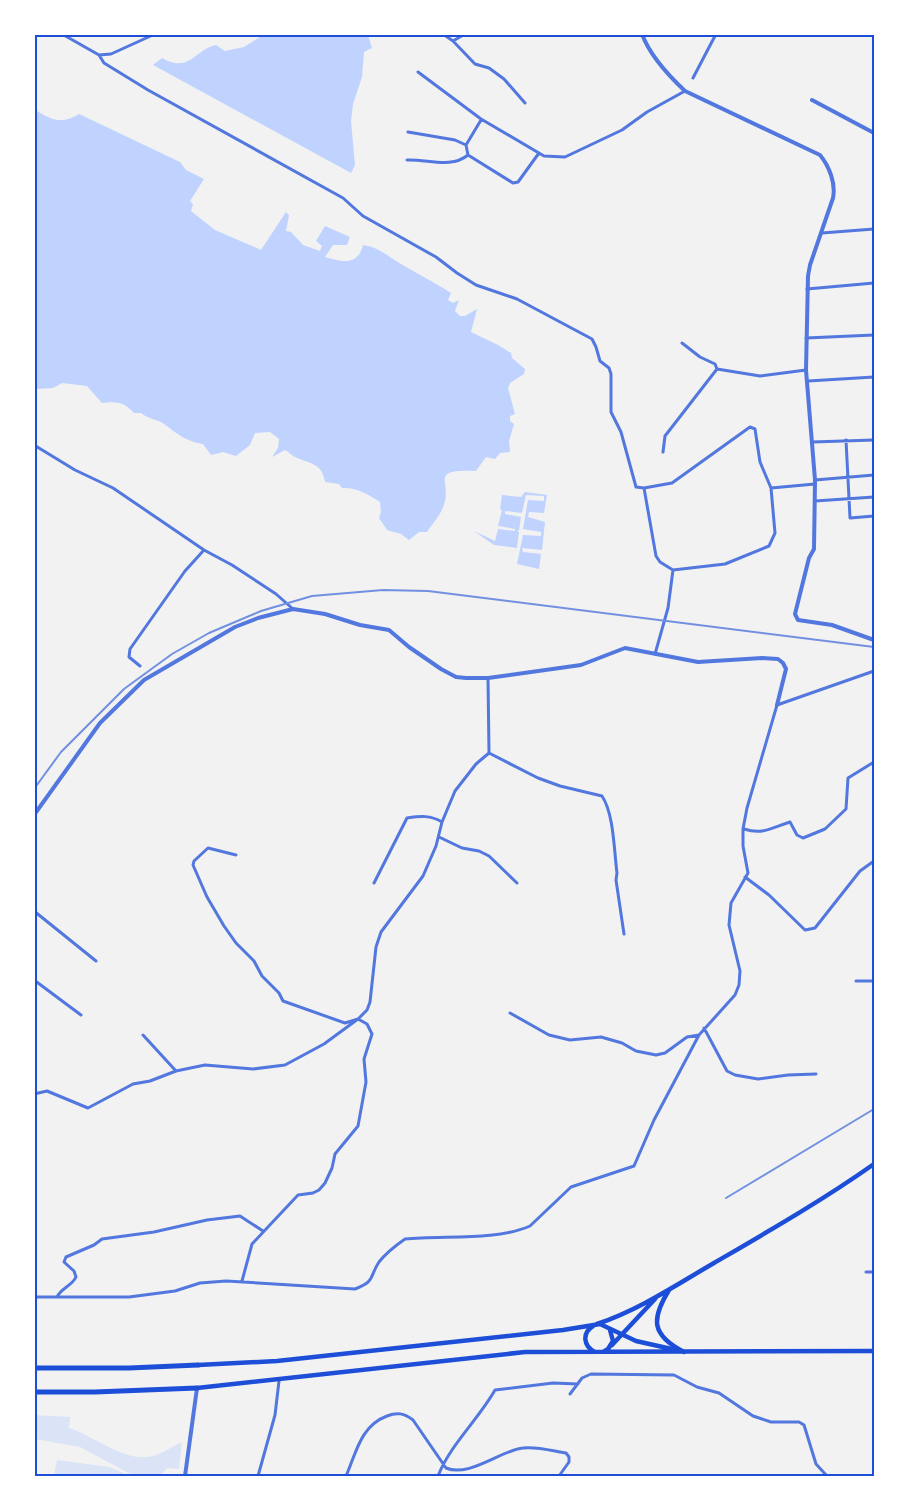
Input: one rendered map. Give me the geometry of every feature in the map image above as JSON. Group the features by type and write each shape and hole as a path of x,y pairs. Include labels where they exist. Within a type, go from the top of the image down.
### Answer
{"highway":[{"path":"34,1368 198,1365"},
{"path":"34,1392 197,1388"}],"main road":[{"path":"198,1365 277,1361 563,1330 595,1324 630,1311 659,1295 803,1211 874,1164"},
{"path":"670,1288 659,1307 656,1316 657,1325 667,1341 684,1352"},
{"path":"659,1295 621,1335 608,1349 599,1352 590,1350 585,1342 588,1329 595,1324 604,1325 621,1335 636,1341 684,1352"},
{"path":"609,1328 613,1336 611,1346"},
{"path":"197,1388 279,1381 525,1352 874,1351"}],"street":[{"path":"62,34 99,55 104,63 148,90 343,198 363,216 436,257 476,285 518,299 592,339 600,361 609,368 611,374 610,412 621,432 636,488 672,483 750,427 757,431 760,462 771,488 775,533 769,546 724,564 673,570 660,562 656,556 644,488"},
{"path":"99,55 111,54 155,34"},
{"path":"443,34 475,64 489,68 504,79 525,104"},
{"path":"453,41 465,34"},
{"path":"642,34 673,80 685,91 820,155 829,170 835,190 810,265 807,289 806,370 815,482 814,549 809,558 795,618 832,625 874,640"},
{"path":"693,78 716,34"},
{"path":"418,72 481,120 544,156 554,158 565,157 622,130 647,112 685,91"},
{"path":"812,100 874,133"},
{"path":"481,120 466,145 468,155 513,183 518,182 539,153"},
{"path":"408,132 455,140 466,145"},
{"path":"407,160 454,163 462,161 468,155"},
{"path":"822,233 874,229"},
{"path":"807,289 874,282"},
{"path":"806,338 874,335"},
{"path":"682,343 700,357 715,364 717,369"},
{"path":"717,369 760,376 806,370"},
{"path":"663,452 665,436 717,369"},
{"path":"808,381 874,376"},
{"path":"846,440 850,518 874,516"},
{"path":"812,442 874,440"},
{"path":"34,445 75,470 113,488 204,550 232,565 276,594 293,609"},
{"path":"771,488 874,475"},
{"path":"815,501 874,497"},
{"path":"140,666 129,657 130,648 185,571 204,550"},
{"path":"655,654 668,608 673,570"},
{"path":"34,815 100,723 144,680 235,627 293,609 325,614 360,625 389,630 422,657 456,677 488,678 581,665 625,648 698,662 778,659 786,669 747,808 743,846 748,868 731,903 729,914 732,945 740,971 739,985 735,995 699,1035 654,1120 634,1166 571,1186 530,1226 505,1234 405,1239 377,1264 369,1283 354,1289 242,1281 200,1283 175,1291 129,1297 34,1297"},
{"path":"777,705 874,671"},
{"path":"488,678 489,753"},
{"path":"34,1094 47,1091 88,1108 133,1084 150,1081 176,1071 205,1065 253,1069 285,1065 324,1044 358,1019 367,1010 370,1002 376,947 381,932 423,876 455,791 476,764 489,753"},
{"path":"489,753 538,778 602,796 606,803 611,831 624,934"},
{"path":"743,829 764,832 790,822 797,835 803,838 825,829 846,809 848,778 874,762"},
{"path":"374,883 407,818 424,816 442,822"},
{"path":"439,837 462,848 479,851 489,856 517,883"},
{"path":"236,855 208,848 194,861 207,897 236,943 254,961 262,976 279,993 283,1001 345,1023 358,1019 367,1024 372,1034 363,1059 366,1082 358,1126 335,1154 328,1175 319,1190 298,1195 252,1244 242,1281"},
{"path":"745,877 769,895 806,930 809,930 815,928 860,871 874,861"},
{"path":"34,911 96,961"},
{"path":"34,980 81,1015"},
{"path":"856,981 874,981"},
{"path":"510,1013 560,1039 601,1037 622,1043 636,1051 656,1055 665,1053 687,1037 699,1035"},
{"path":"704,1028 727,1071 735,1075 759,1079 816,1074"},
{"path":"143,1035 176,1071"},
{"path":"57,1298 60,1291 76,1277 74,1271 64,1262 66,1257 102,1239 240,1216 263,1231"},
{"path":"866,1272 874,1272"},
{"path":"570,1394 582,1378 591,1374 674,1375 719,1393 753,1416 771,1422 800,1422 804,1425 816,1464 827,1476"},
{"path":"258,1476 276,1415 279,1381"},
{"path":"438,1476 442,1464 495,1390 553,1383 578,1384"},
{"path":"186,1476 197,1388"},
{"path":"346,1476 364,1433 375,1422 392,1414 407,1416 413,1420 446,1468 457,1471 527,1447 566,1453 569,1457 568,1462 559,1476"}],"shaded area":[{"path":"34,1415 70,1417 69,1428 131,1456 153,1456 182,1442 179,1469 167,1468 161,1475 139,1474 134,1476 80,1447 35,1439"},
{"path":"57,1460 110,1467 130,1476 54,1476"}],"water":[{"path":"263,35 368,35 372,48 364,52 362,77 353,104 351,121 355,165 351,173 153,65 162,58 171,62 186,62 216,45 225,51 244,47"},
{"path":"34,109 56,120 67,119 79,114 180,162 186,170 204,179 190,201 193,204 191,211 215,230 261,250 286,212 289,215 286,231 291,232 303,245 320,251 322,246 316,241 325,226 350,237 347,245 333,245 325,257 348,261 361,252 363,245 374,248 451,293 448,300 453,303 459,300 455,311 460,316 465,316 477,309 471,332 511,353 512,358 525,369 524,374 510,383 508,388 515,414 510,416 510,421 514,424 509,441 510,452 500,453 495,459 486,457 476,471 451,472 446,475 446,498 440,514 427,532 419,532 409,540 401,534 387,530 379,518 380,502 371,496 357,490 342,488 339,484 325,482 319,468 285,450 272,457 278,448 279,439 270,432 255,433 250,445 236,456 223,452 211,455 203,444 177,434 161,422 141,413 134,413 120,403 102,403 87,386 62,383 53,388 35,389"},
{"path":"525,492 547,495 544,513 529,512 528,517 545,522 542,550 522,548 523,552 541,554 539,569 517,564 523,535 541,536 541,532 523,529 528,500 544,501 544,496 526,495 522,513 505,511 505,514 521,517 517,531 519,532 517,548 494,545 474,531 495,541 498,529 515,531 515,529 498,526 502,510 500,509 502,495 521,497"}],"railway":[{"path":"34,789 61,752 124,689 172,654 209,633 261,611 312,596 383,590 428,591 874,647"},
{"path":"726,1198 874,1109"}]}
